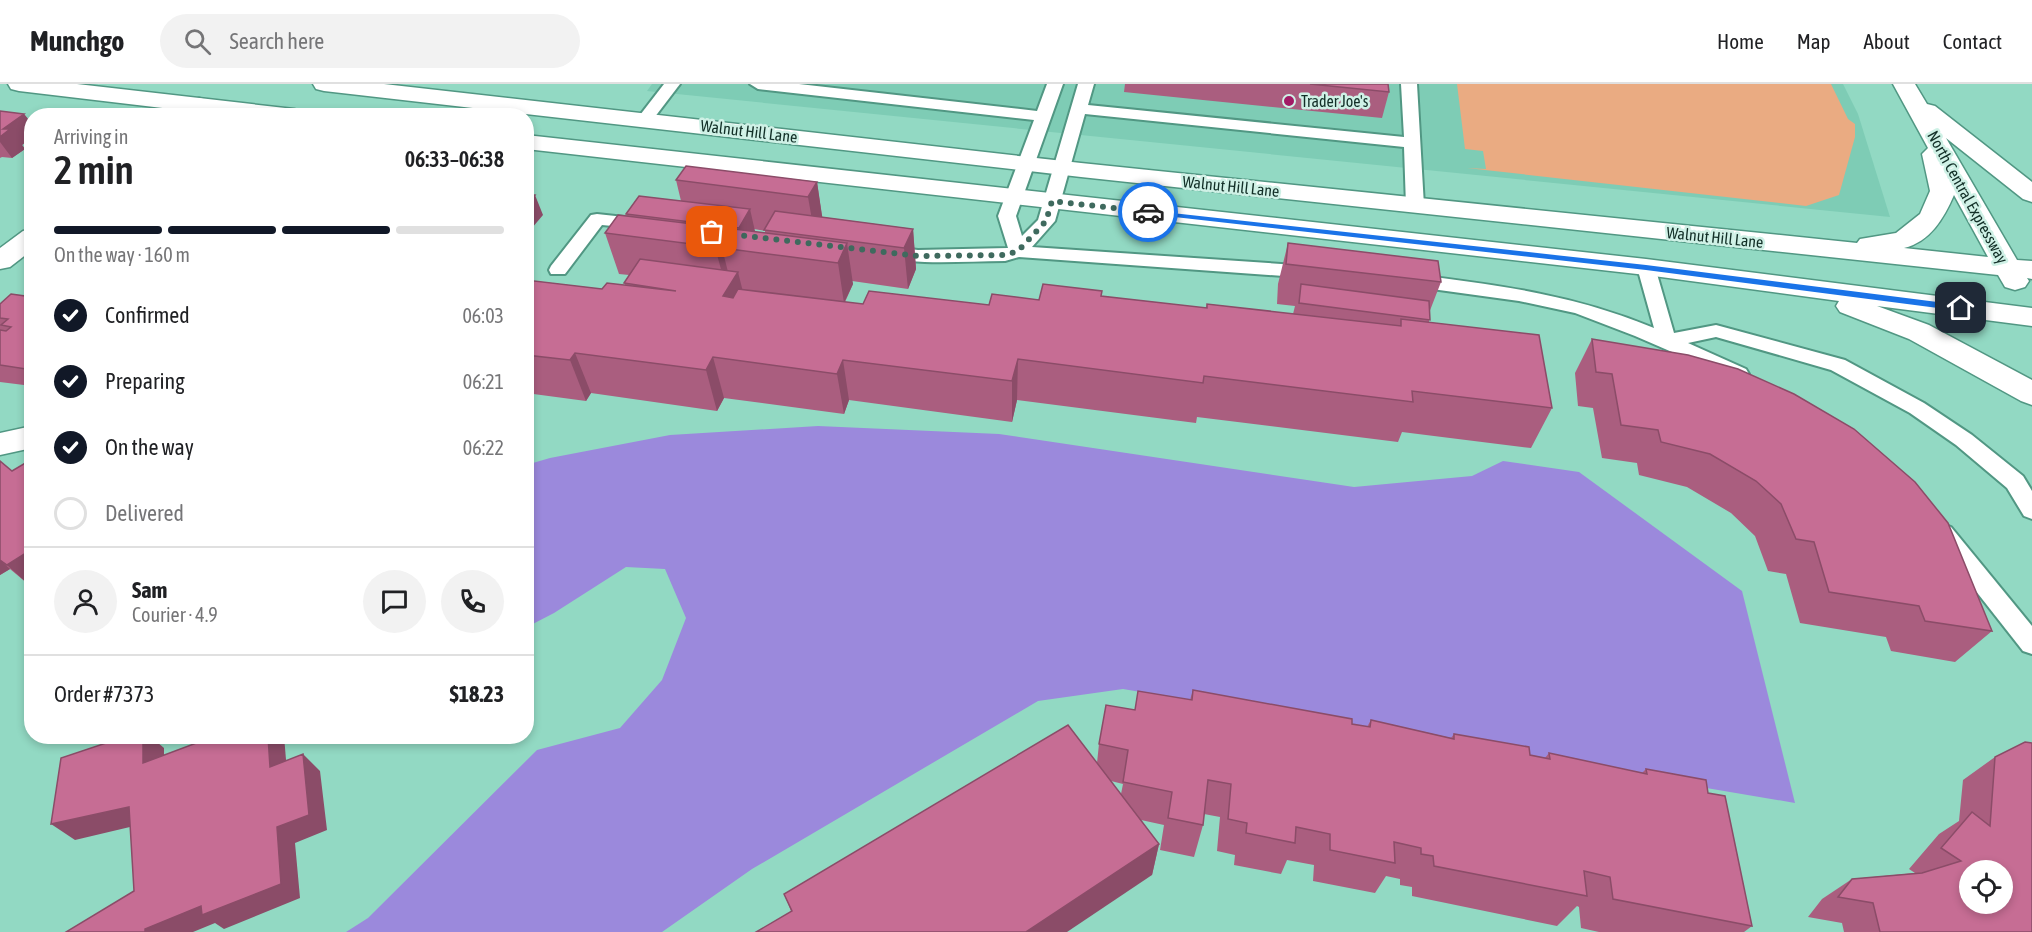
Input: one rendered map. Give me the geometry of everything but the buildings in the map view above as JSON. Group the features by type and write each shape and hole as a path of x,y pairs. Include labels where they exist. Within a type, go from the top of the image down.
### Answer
{"main road":[{"path":"20,84 178,108"},
{"path":"194,108 228,84"},
{"name":"Walnut Hill Lane","path":"324,84 1061,168 2019,269"},
{"path":"1915,101 2032,194"},
{"path":"1833,249 1904,240 1931,218 1943,191 1915,101"},
{"name":"North Central Expressway","path":"1915,101 2019,269 2032,309"},
{"name":"Walnut Hill Lane","path":"534,143 1646,267 2032,317"},
{"path":"0,261 24,243"},
{"path":"1801,287 1919,332 2032,394"},
{"path":"0,444 24,439"}],"lane":[{"path":"645,119 672,84"},
{"path":"758,84 1042,116"},
{"path":"1018,251 1007,216 1055,84"},
{"path":"1018,251 1046,221 1086,84"},
{"path":"1409,84 1415,206"},
{"path":"1079,109 1412,143"},
{"path":"558,270 597,219 656,226"},
{"path":"870,250 918,256 1005,255 1018,251 1333,273"},
{"path":"1646,267 1667,341"},
{"path":"1392,278 1554,302 1582,309 1667,341 1758,383"},
{"path":"1667,341 1716,331 1838,365 1917,408 1964,440 2015,482 2032,510"},
{"path":"1930,516 2032,644"}],"shaded area":[{"path":"652,84 1843,84 1858,114 1890,217 647,91"},
{"path":"1457,84 1831,84 1848,119 1855,124 1855,137 1839,195 1806,206 1467,168 1486,169 1483,151 1465,149"},
{"path":"818,426 999,434 1354,487 1472,476 1503,461 1579,472 1742,591 1795,803 1123,689 1038,701 752,869 662,932 346,932 368,918 537,750 620,728 662,680 686,618 665,569 626,567 534,623 534,463 670,435"}],"way so far":[{"path":"712,232 918,256 1005,255 1018,251 1046,221 1052,201 1148,212"}],"place":[{"name":"Trader Joe's","path":"1289,101"}],"route":[{"path":"1148,212 1646,267 1961,308"}]}
